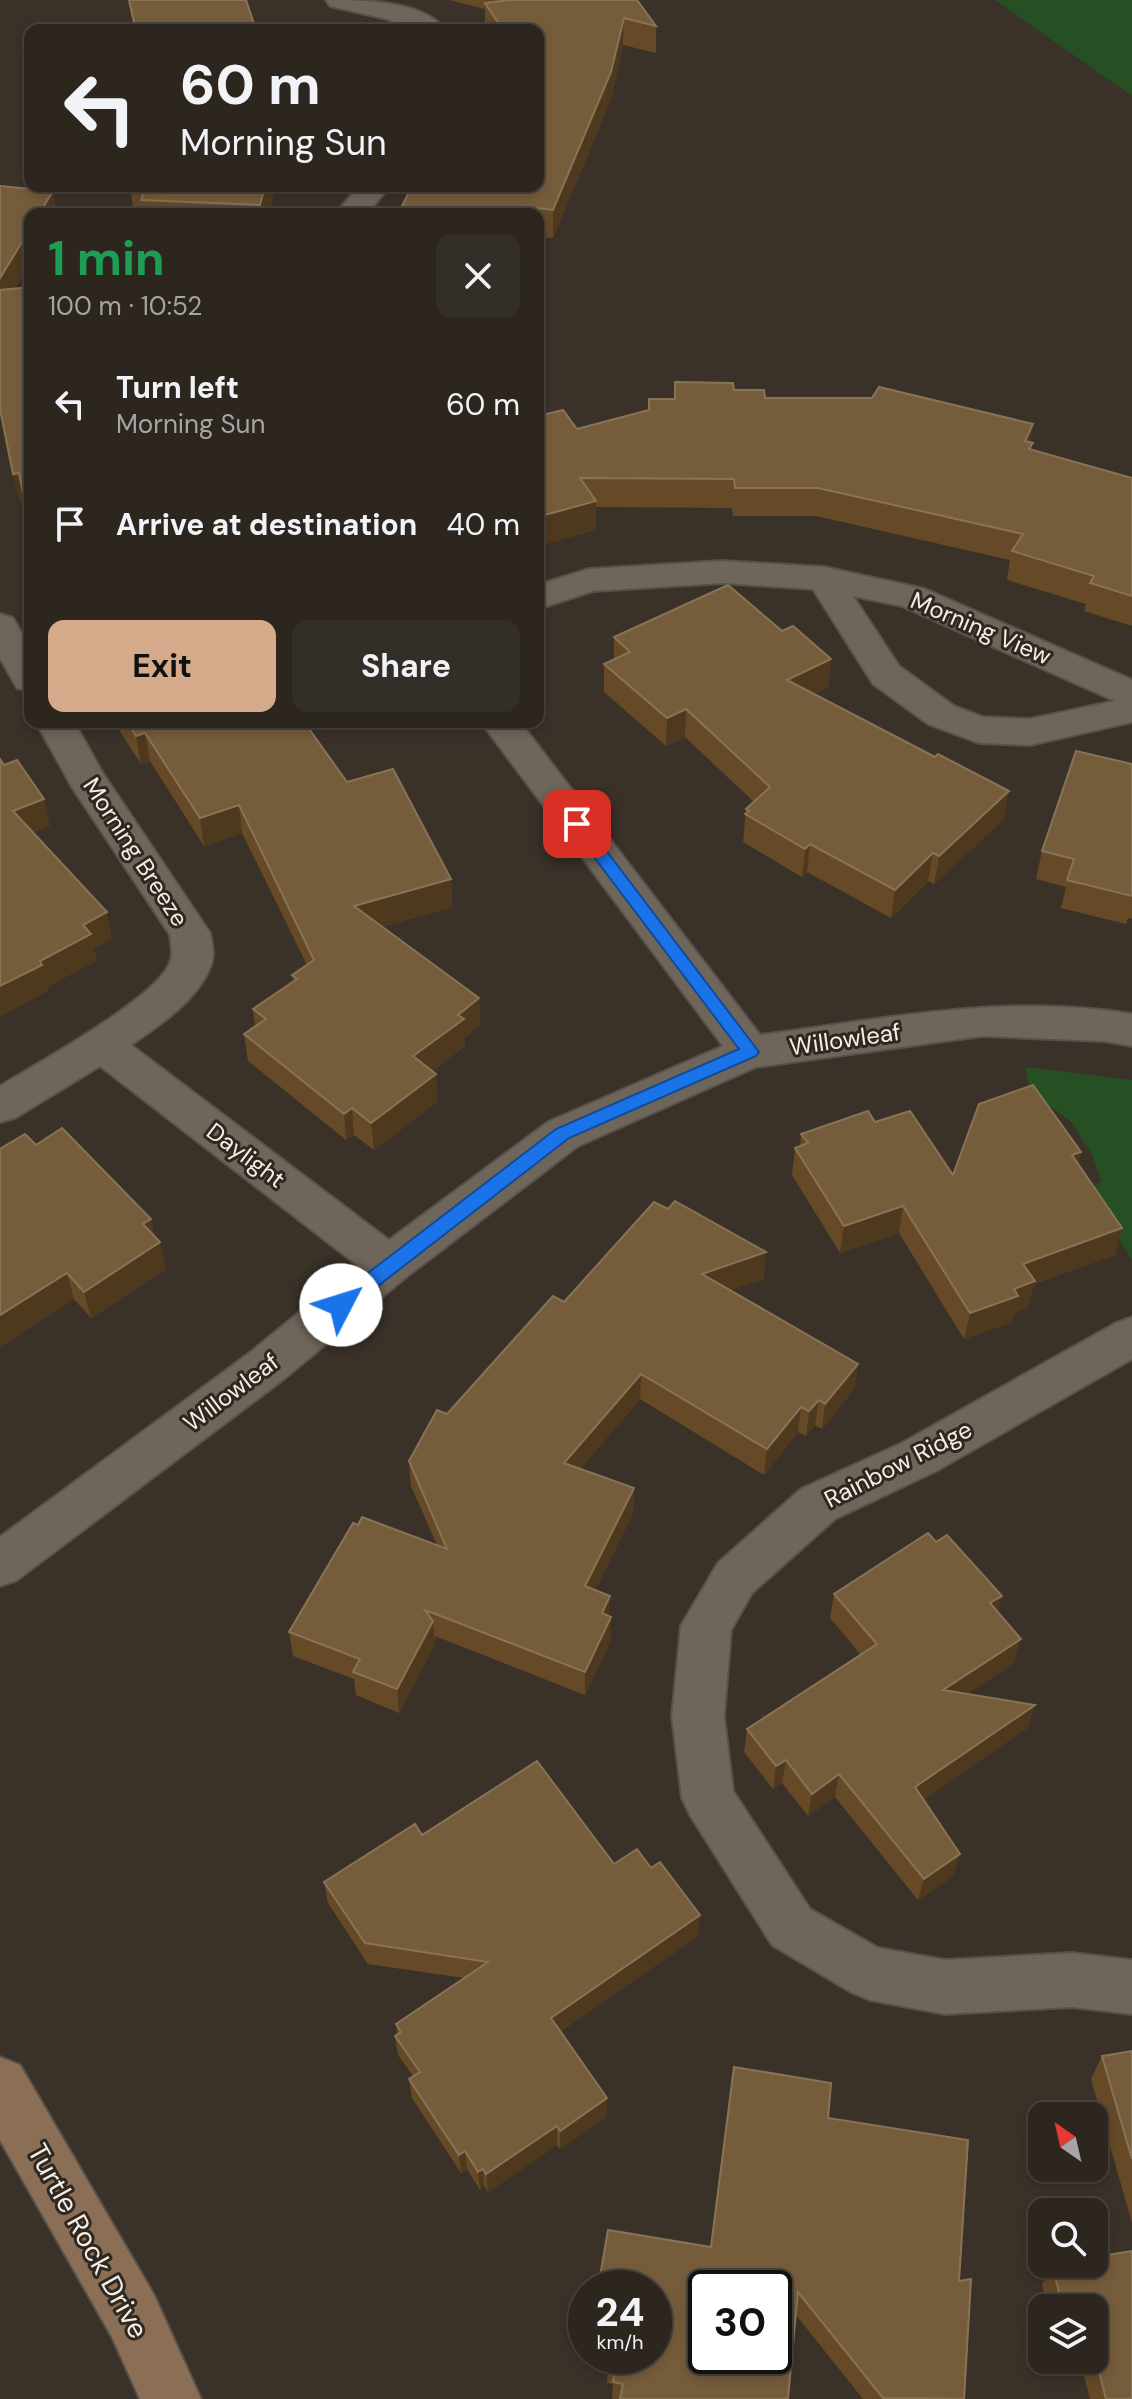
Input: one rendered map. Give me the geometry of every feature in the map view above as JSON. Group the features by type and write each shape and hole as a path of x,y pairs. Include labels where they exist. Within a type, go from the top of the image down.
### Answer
{"street":[{"path":"323,4 396,13 419,24"},
{"path":"355,208 370,192"},
{"name":"Morning View","path":"544,596 589,580 722,572 824,578 912,597 1132,694"},
{"path":"824,578 886,675 911,697 941,715 979,730 1030,732 1132,710"},
{"path":"0,626 24,668"},
{"name":"Morning Breeze","path":"0,1106 102,1045 179,985 192,962 190,933 86,778 58,728"},
{"path":"505,728 750,1052"},
{"name":"Willowleaf","path":"0,1565 268,1365 389,1265 563,1134 750,1052 982,1021 1104,1025 1132,1030"},
{"name":"Daylight","path":"102,1045 389,1265"},
{"name":"Rainbow Ridge","path":"1132,1336 919,1457 818,1504 735,1578 706,1626 698,1716 708,1798 791,1927 870,1973 945,1987 1072,1980 1132,1987"},
{"name":"Turtle Rock Drive","path":"0,2085 133,2316 171,2399"}],"green space":[{"path":"995,0 1132,0 1132,96"},
{"path":"1025,1067 1132,1080 1132,1260 1088,1190 1101,1181 1092,1154 1070,1121 1031,1092"}],"building":[{"path":"129,0 246,0 254,24 135,24"},
{"path":"510,0 637,0 656,26 624,18 611,72 553,210 401,208 409,192 544,192 544,24 499,24 485,3"},
{"path":"0,186 24,188 24,192 52,192 43,208 24,208 24,239 0,278"},
{"path":"144,192 263,192 260,205 141,200"},
{"path":"24,288 24,498 19,473 13,474 0,409 0,290"},
{"path":"675,382 733,383 734,390 764,390 765,398 872,398 879,387 1033,424 1025,441 1033,443 1029,449 1132,478 1132,596 1090,583 1094,576 1012,551 1023,534 818,488 735,488 734,479 580,478 596,501 544,515 544,415 563,410 577,429 649,410 649,399 675,399"},
{"path":"728,585 782,631 793,626 831,659 787,680 935,757 938,754 1009,791 939,856 933,853 895,890 810,844 805,849 745,814 749,811 746,809 770,787 686,709 667,718 604,664 630,652 614,637"},
{"path":"131,728 308,728 347,782 393,769 451,879 354,906 479,998 458,1015 464,1019 413,1056 436,1074 371,1123 352,1108 344,1114 244,1034 266,1019 253,1009 297,979 292,975 314,960 239,805 200,818 145,733 136,736"},
{"path":"1076,751 1132,764 1132,896 1067,880 1074,859 1042,851"},
{"path":"0,759 4,765 17,760 44,799 13,811 107,912 83,925 91,934 40,961 42,965 0,986"},
{"path":"1033,1085 1081,1152 1072,1155 1122,1228 1023,1264 1035,1281 1014,1289 1018,1296 970,1313 903,1206 844,1226 795,1148 808,1143 801,1134 868,1111 875,1122 910,1111 953,1175 979,1104"},
{"path":"62,1128 151,1219 143,1224 160,1242 84,1292 67,1273 0,1315 0,1149 25,1134 36,1145"},
{"path":"675,1201 766,1252 702,1274 858,1364 825,1404 819,1400 809,1411 801,1407 767,1449 641,1374 564,1463 634,1488 585,1586 610,1596 602,1613 611,1617 585,1672 425,1610 433,1621 397,1689 353,1672 360,1659 289,1632 353,1523 358,1525 362,1517 447,1549 409,1461 437,1410 447,1414 553,1296 564,1302 654,1202 668,1209"},
{"path":"928,1533 936,1542 947,1535 1002,1596 990,1603 1021,1639 943,1690 1035,1705 915,1787 960,1854 924,1879 839,1774 812,1794 786,1760 776,1766 747,1729 877,1644 834,1594"},
{"path":"537,1761 614,1864 637,1849 651,1868 660,1862 700,1915 551,2018 607,2098 560,2131 557,2126 486,2174 483,2169 478,2172 465,2151 459,2155 409,2079 420,2072 395,2036 401,2032 396,2024 488,1962 365,1943 324,1882 415,1824 422,1835"},
{"path":"1132,2051 1132,2159 1102,2056"},
{"path":"734,2067 831,2083 828,2118 968,2140 959,2281 971,2279 964,2399 883,2398 798,2292 792,2356 792,2270 688,2270 688,2374 790,2374 788,2399 620,2399 623,2384 613,2382 614,2374 672,2374 672,2270 601,2270 608,2230 711,2247"},
{"path":"1132,2251 1132,2399 1106,2399 1100,2374 1108,2374 1108,2294 1059,2294 1055,2278 1108,2278 1108,2255"}],"route":[{"path":"341,1305 563,1134 750,1052 577,824"}]}
